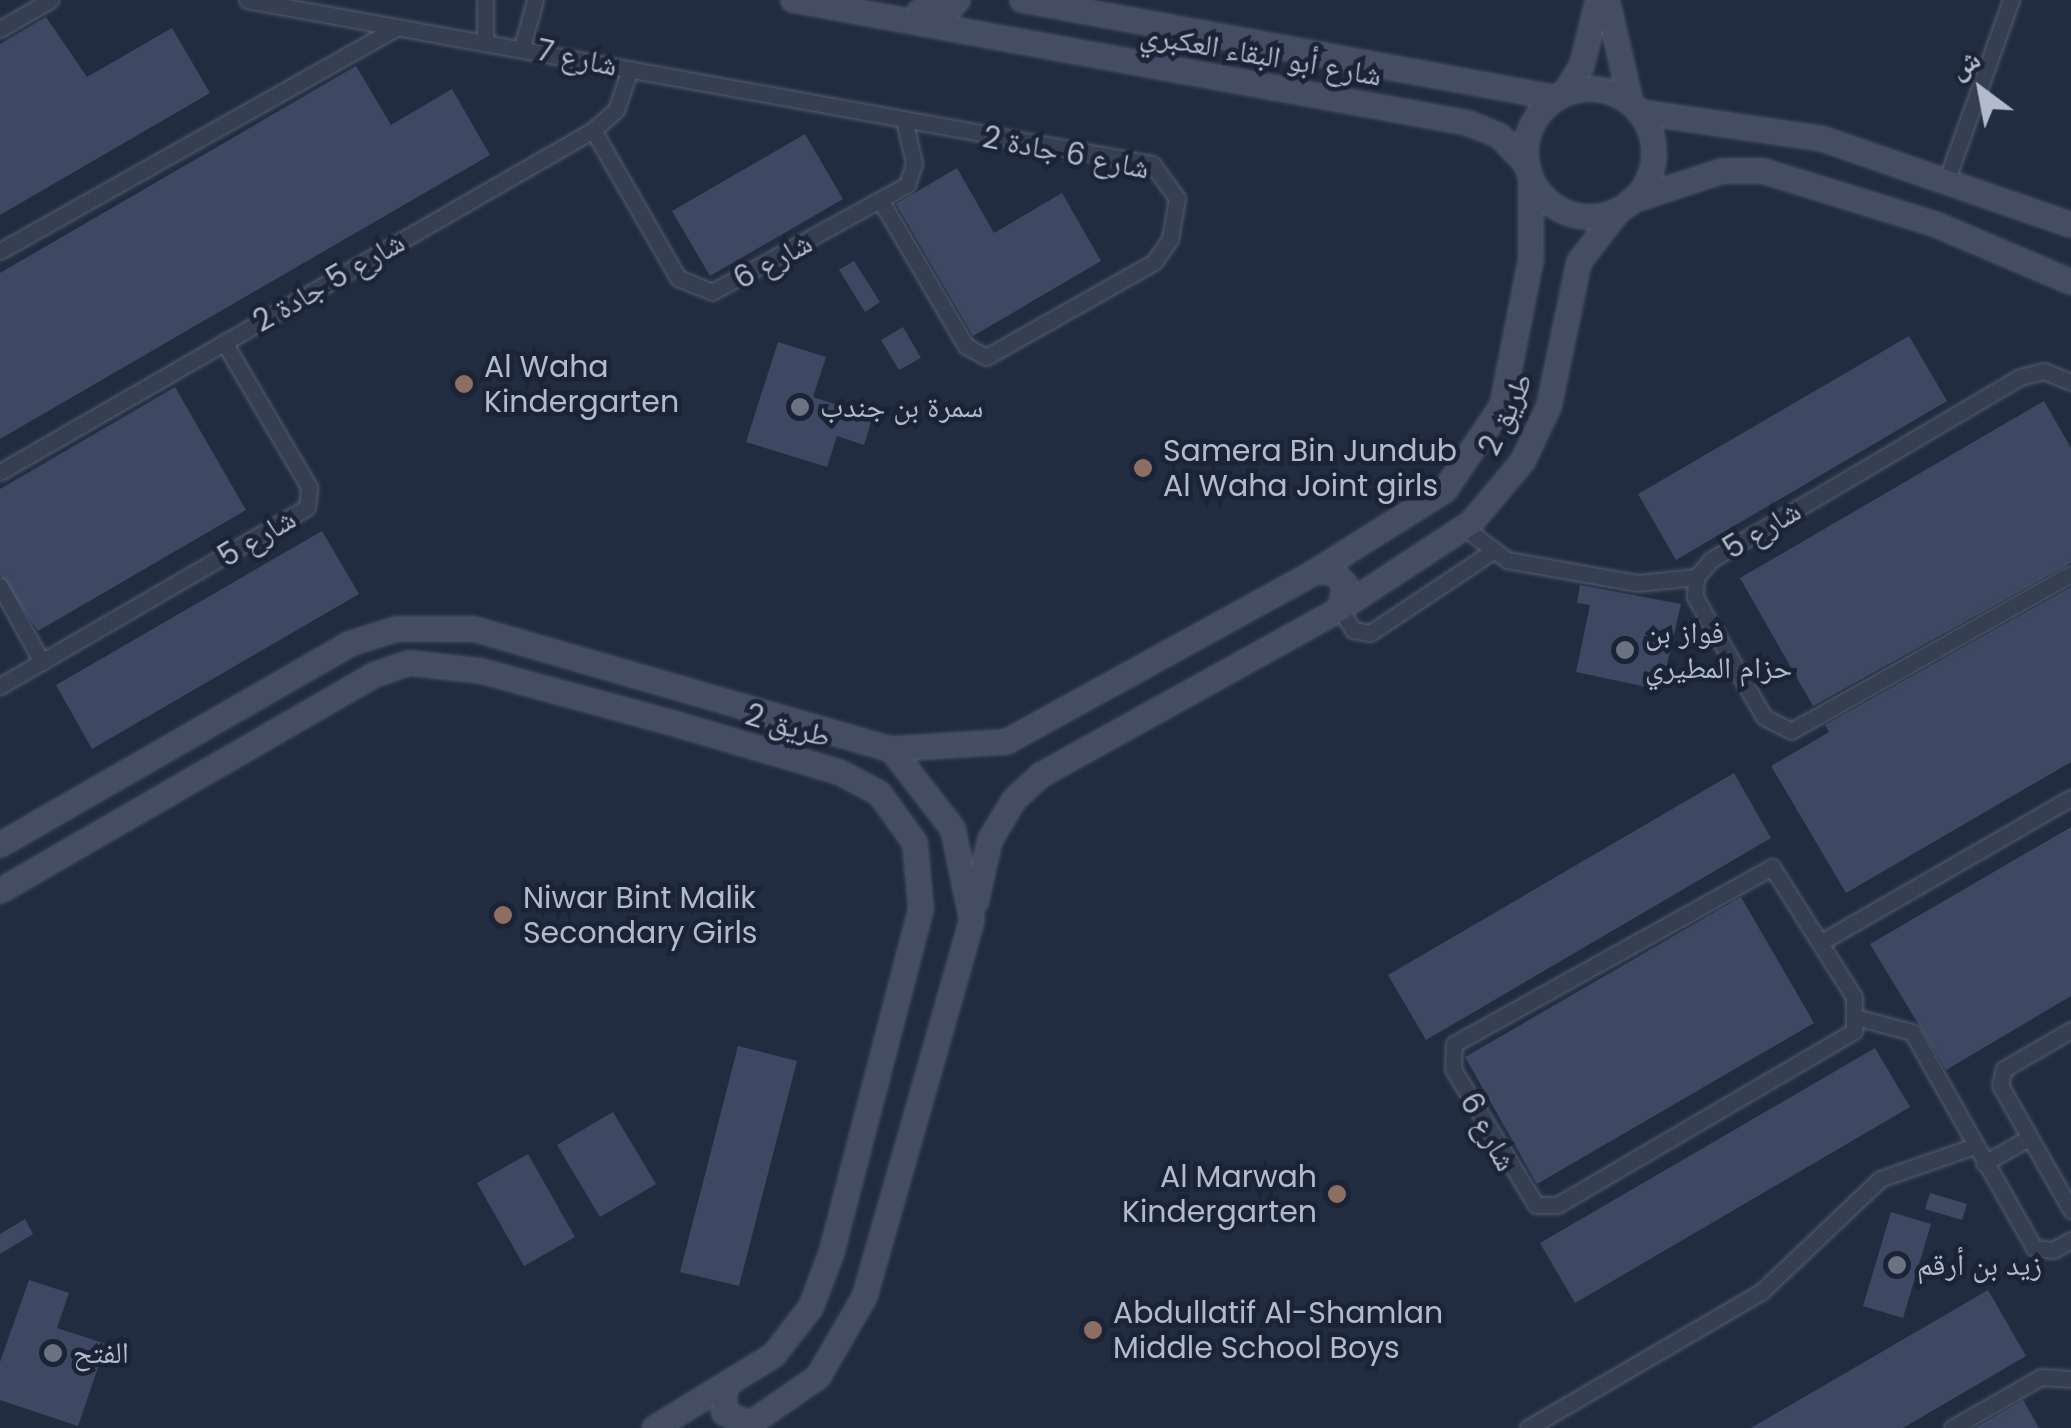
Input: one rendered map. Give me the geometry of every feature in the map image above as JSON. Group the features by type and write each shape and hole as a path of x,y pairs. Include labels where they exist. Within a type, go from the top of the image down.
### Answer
{"street":[{"path":"0,29 50,0"},
{"name":"شارع 7","path":"247,0 522,47 905,124"},
{"path":"485,42 486,0"},
{"path":"522,47 535,0"},
{"name":"شارع أبو البقاء العكبري","path":"793,0 1468,123 1500,136 1529,172"},
{"path":"852,0 929,13 945,13 958,0"},
{"name":"شارع أبو البقاء العكبري","path":"1022,0 1560,96"},
{"path":"1598,0 1582,66 1529,132 1529,172 1566,213 1626,205 1722,171 1763,171 1937,225 2071,282"},
{"path":"1607,0 1635,108 1654,161 1626,205"},
{"path":"1948,176 2011,0"},
{"path":"0,251 396,28"},
{"name":"شارع 5 جادة 2","path":"0,472 593,130 616,110 630,69"},
{"path":"1560,96 1599,89 1635,108 1824,139 1948,176 2071,224"},
{"name":"شارع 6 جادة 2","path":"881,201 966,346 986,356 1140,273 1164,249 1175,222 1175,186 1152,164 905,124"},
{"name":"شارع 6","path":"593,130 678,278 704,292 724,288 881,201 912,176 905,124"},
{"name":"طريق 2","path":"0,845 349,644 397,629 474,630 683,686 890,749 993,746 1081,702 1419,512 1485,440 1502,406 1531,260 1529,172"},
{"name":"طريق 2","path":"747,1426 818,1376 844,1340 891,1216 990,840 1014,800 1102,740 1340,609 1466,528 1529,448 1566,347 1579,262 1626,205"},
{"name":"شارع 5","path":"0,686 307,508 309,487 224,342"},
{"name":"شارع 5","path":"2071,382 2044,372 2020,376 1710,560 1696,577 1698,607 1764,717 1791,731 2071,574"},
{"path":"1466,528 1490,553 1638,583 1696,577"},
{"path":"1315,572 1333,572 1345,584 1340,609 1353,630 1370,633 1490,553"},
{"path":"0,586 42,662"},
{"path":"305,714 300,692 347,655 349,644"},
{"name":"طريق 2","path":"0,891 374,675 428,664 669,722 863,781 908,827 923,875 902,1003 811,1307 774,1356 655,1428"},
{"path":"669,722 689,711 683,686"},
{"path":"1081,702 1082,735 1102,740"},
{"path":"762,750 753,726 776,713"},
{"name":"طريق 2","path":"890,749 953,829 972,920"},
{"path":"1823,940 2071,798"},
{"name":"شارع 6","path":"1756,871 1780,872 1823,940 1859,1018 1846,1041 1544,1206 1522,1192 1453,1069 1450,1052 1460,1038 1756,871"},
{"path":"902,1003 920,1022 943,1013"},
{"path":"1859,1018 1912,1032 2034,1248 2053,1250 2071,1240"},
{"path":"2071,1030 2000,1076 2027,1140 2071,1210"},
{"path":"876,1096 897,1085 917,1109"},
{"path":"1984,1163 2027,1140"},
{"path":"1528,1428 1760,1292 1880,1179 1974,1146"},
{"path":"1952,1428 2042,1377 2071,1379"},
{"path":"724,1388 724,1413 747,1426"}],"building":[{"path":"46,17 87,77 172,28 210,93 0,215 0,44"},
{"path":"356,66 391,125 452,89 490,155 0,439 0,273"},
{"path":"805,134 843,199 710,276 672,211"},
{"path":"957,168 994,233 1062,193 1101,261 973,336 896,204"},
{"path":"854,261 880,302 865,312 839,270"},
{"path":"903,327 921,358 899,370 881,340"},
{"path":"1909,336 1947,401 1676,560 1638,494"},
{"name":"سمرة بن جندب","path":"778,342 826,357 813,397 873,416 864,445 837,436 827,467 746,442"},
{"path":"175,387 246,510 38,631 0,575 0,489"},
{"path":"2044,401 2071,448 2071,563 1813,706 1740,578"},
{"path":"322,531 359,594 92,749 56,685"},
{"name":"فواز بن حزام المطيري","path":"1580,585 1681,604 1661,690 1576,672 1590,605 1577,603"},
{"path":"2071,587 2071,762 1846,893 1771,766 1829,732 1825,725"},
{"path":"1734,773 1771,838 1426,1040 1388,975"},
{"path":"2071,827 2071,996 1946,1070 1870,944"},
{"path":"1741,897 1814,1023 1537,1184 1465,1057"},
{"path":"738,1046 797,1061 739,1286 680,1272"},
{"path":"1875,1048 1910,1107 1575,1303 1540,1243"},
{"path":"613,1112 656,1184 600,1217 557,1145"},
{"path":"528,1154 575,1237 524,1266 477,1183"},
{"path":"1930,1193 1967,1204 1962,1220 1925,1209"},
{"name":"زيد بن أرقم","path":"1891,1212 1931,1224 1903,1318 1863,1306"},
{"path":"25,1219 33,1234 0,1254 0,1234"},
{"name":"الفتح","path":"29,1280 69,1293 57,1328 106,1344 78,1426 0,1400 0,1362"},
{"path":"1988,1290 2026,1356 1903,1428 1751,1428"},
{"path":"2023,1400 2039,1428 1975,1428"}],"place":[{"name":"Al Waha Kindergarten","path":"464,384"},
{"name":"سمرة بن جندب","path":"800,407"},
{"name":"Samera Bin Jundub Al Waha Joint girls","path":"1143,468"},
{"name":"فواز بن حزام المطيري","path":"1625,650"},
{"name":"Niwar Bint Malik Secondary Girls","path":"503,915"},
{"name":"Al Marwah Kindergarten","path":"1337,1194"},
{"name":"زيد بن أرقم","path":"1897,1265"},
{"name":"Abdullatif Al-Shamlan Middle School Boys","path":"1093,1330"},
{"name":"الفتح","path":"53,1353"}]}
